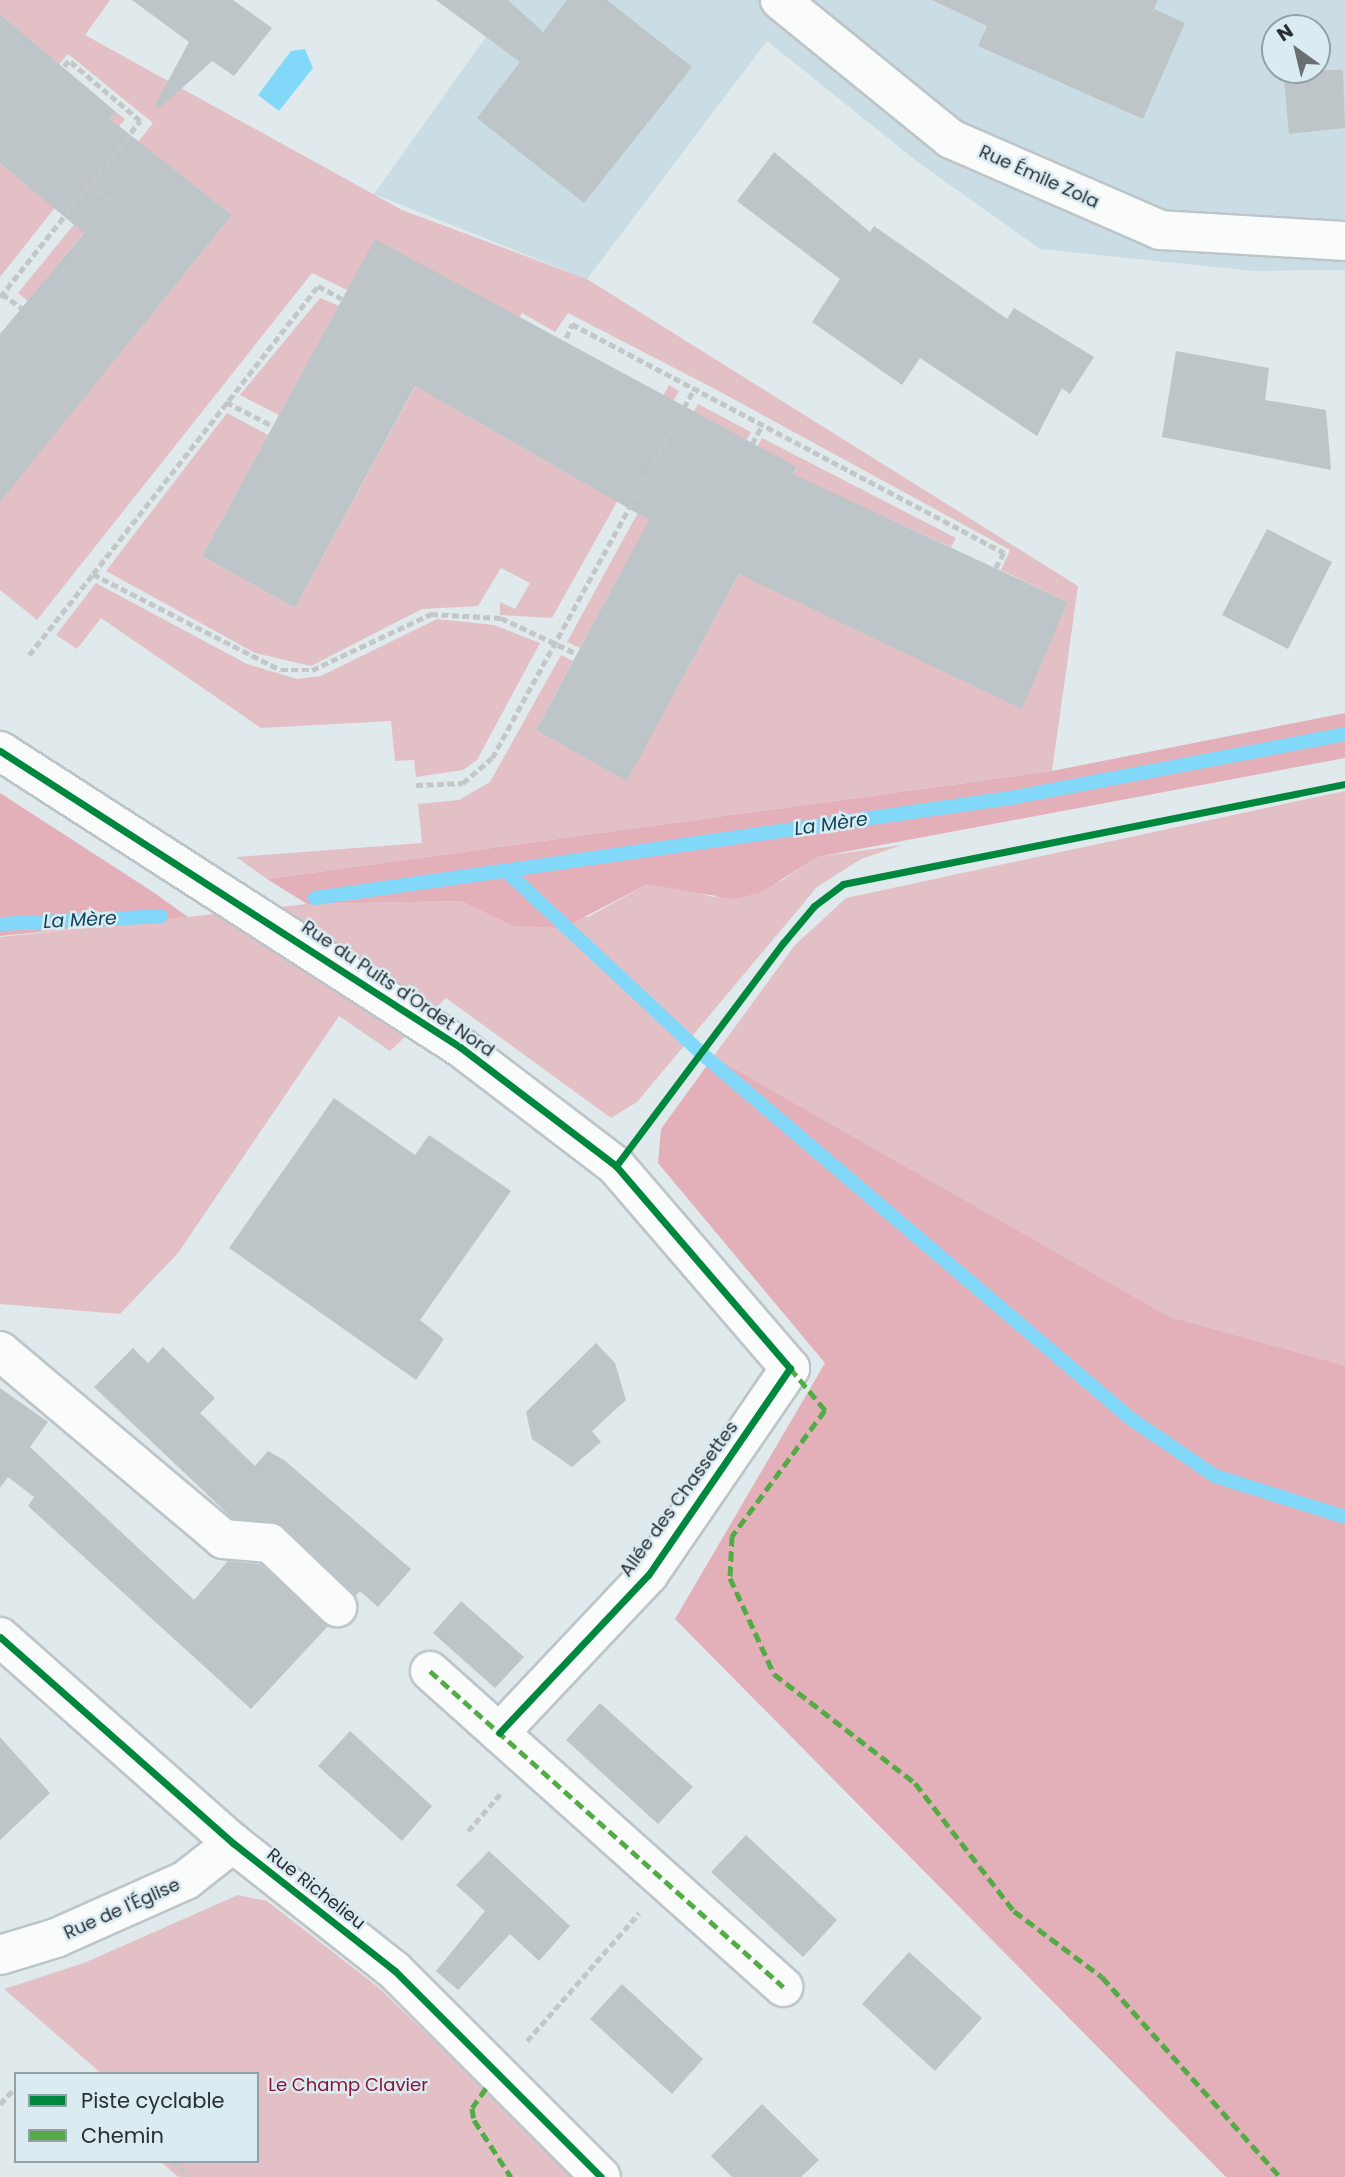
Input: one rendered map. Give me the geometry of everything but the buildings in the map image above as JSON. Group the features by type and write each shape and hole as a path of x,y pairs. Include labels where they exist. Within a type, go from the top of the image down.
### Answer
{"street":[{"name":"Rue Émile Zola","path":"780,0 951,139 1160,230 1345,241"},
{"name":"Rue du Puits d'Ordet Nord","path":"0,751 449,1040 616,1166 790,1368"},
{"path":"0,1351 223,1539 270,1543 337,1607"},
{"name":"Allée des Chassettes","path":"499,1733 648,1575 790,1368"},
{"name":"Rue Richelieu","path":"0,1637 233,1843 395,1971 601,2177"},
{"path":"430,1671 783,1987"},
{"name":"Rue de l'Église","path":"0,1955 56,1938 186,1880 233,1843"}],"path":[{"path":"22,308 1,295 140,121 69,61 64,67"},
{"path":"89,185 110,200"},
{"path":"29,656 318,286 342,299"},
{"path":"566,338 572,324 1004,553 996,568"},
{"path":"416,785 449,787 475,778 555,643 694,389"},
{"path":"226,402 272,426"},
{"path":"752,444 762,425"},
{"path":"93,574 281,670 312,670 432,614 501,618 577,654"},
{"path":"521,2048 667,1881"},
{"path":"0,2104 12,2091"},
{"path":"174,2163 189,2177"}],"shaded area":[{"path":"436,0 1345,0 1345,270 1254,271 1040,249 919,163 767,41 587,279 374,194 486,37"},
{"path":"1345,713 1345,758 817,857 760,893 733,899 648,884 563,928 514,926 461,901 307,904 267,879 1052,771"},
{"path":"0,793 153,892 188,917 0,936"},
{"path":"713,1057 1169,1317 1345,1366 1345,2177 1226,2177 675,1619 825,1363 658,1163 661,1129"}],"green space":[{"path":"0,0 110,0 85,35 402,210 587,279 1078,586 1052,771 267,879 236,857 422,843 418,804 459,800 490,782 561,655 573,661 536,730 627,780 797,468 757,447 762,438 956,538 951,547 850,501 1021,709 1068,602 1001,570 1010,550 715,389 568,313 555,332 522,313 467,416 608,496 669,385 679,391 552,618 500,615 500,602 515,609 530,583 501,568 478,606 422,609 311,666 255,653 106,571 227,413 268,435 202,556 295,608 467,291 347,290 312,273 37,620 0,590 0,477 12,486 232,215 151,152 105,183 153,123 68,54 59,64 0,14"},
{"path":"116,112 125,119 0,277 0,163 43,198"},
{"path":"94,200 104,208 28,301 18,293"},
{"path":"320,298 339,306 279,415 240,395"},
{"path":"698,404 751,432 746,441 667,461"},
{"path":"658,476 670,483 580,648 567,642"},
{"path":"96,583 247,664 297,679 321,676 437,619 494,625 540,643 477,760 463,770 416,777 414,760 395,761 391,721 261,728 101,618 77,649 56,635"},
{"path":"1345,791 1345,2177 1226,2177 1208,1692 700,1123 713,1057 795,945 846,898"},
{"path":"902,845 861,859 817,887 637,1102 611,1118 446,998 390,1051 339,1016 178,1253 120,1314 0,1304 0,937 307,904 461,901 491,914 588,917 648,884 667,883 713,897 781,881 816,857"},
{"name":"Le Champ Clavier","path":"238,1895 267,1901 378,1987 576,2177 178,2177 162,2163 259,2163 259,2072 100,2072 4,1989 84,1963"}],"water":[{"path":"305,49 313,68 279,111 258,95 291,51"}],"waterway":[{"name":"La Mère","path":"315,898 1010,798 1345,734"},
{"path":"505,870 700,1052 1131,1419 1215,1476 1345,1517"},
{"name":"La Mère","path":"0,924 161,916"}],"marked path":[{"path":"790,1368 825,1410 732,1536 730,1578 774,1674 915,1783 1014,1911 1102,1977 1280,2177"},
{"path":"430,1671 783,1987"},
{"path":"486,2088 472,2108 474,2120 511,2177"}],"cycle path":[{"path":"0,751 460,1047 616,1166 790,1368 648,1575 499,1733"},
{"path":"616,1166 783,943 814,906 843,884 1345,784"},
{"path":"0,1637 233,1843 395,1971 601,2177"}]}
